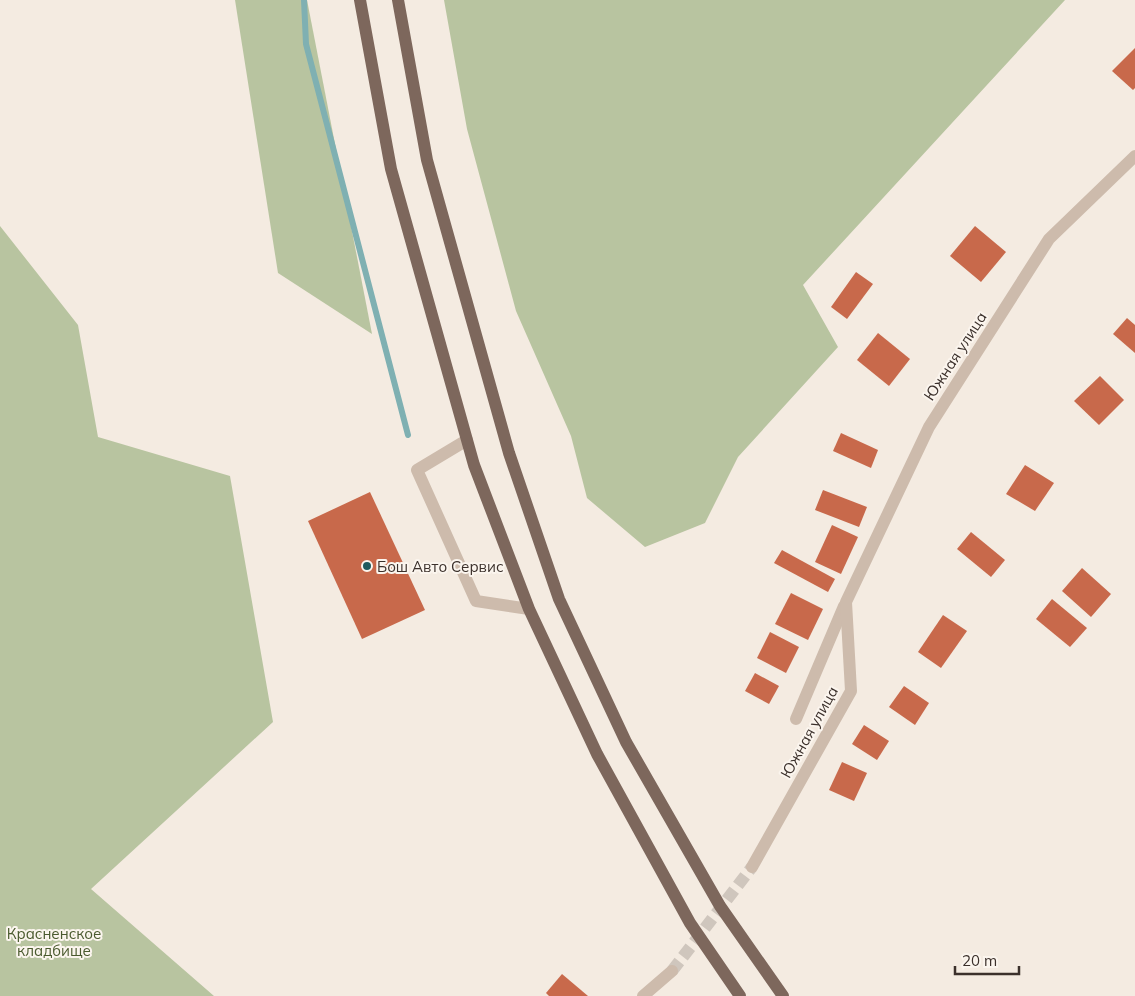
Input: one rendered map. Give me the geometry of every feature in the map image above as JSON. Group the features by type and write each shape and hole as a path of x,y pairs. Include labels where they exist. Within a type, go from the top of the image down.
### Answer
{"main road":[{"path":"360,0 391,169 474,465 530,609 597,754 690,923 740,996"},
{"path":"398,0 427,160 509,453 559,599 626,742 720,906 782,996"}],"street":[{"name":"Южная улица","path":"796,718 846,602 929,428 1049,239 1135,156"},
{"path":"467,440 418,470 476,601 530,609"},
{"name":"Южная улица","path":"752,867 851,691 846,602"},
{"path":"643,996 672,971"}],"green space":[{"path":"235,0 307,0 372,334 278,273"},
{"path":"444,0 1065,0 803,285 838,347 738,457 705,523 645,547 587,498 571,436 516,311 467,129"},
{"name":"Красненское кладбище","path":"0,226 78,325 98,437 230,476 273,722 91,889 214,996 0,996"}],"building":[{"path":"1135,48 1135,88 1133,90 1112,71"},
{"path":"975,226 1006,252 981,282 950,256"},
{"path":"856,272 873,284 847,319 831,307"},
{"path":"1127,318 1135,325 1135,353 1113,334"},
{"path":"878,333 910,359 889,386 857,360"},
{"path":"1100,376 1124,400 1099,425 1074,401"},
{"path":"841,433 878,450 871,468 833,451"},
{"path":"1025,465 1054,483 1035,511 1006,494"},
{"path":"823,490 867,507 859,527 815,510"},
{"name":"Бош Авто Сервис","path":"370,492 425,610 362,639 308,521"},
{"path":"832,525 858,537 841,574 815,562"},
{"path":"971,532 1005,560 991,577 957,549"},
{"path":"782,550 835,579 828,592 774,563"},
{"path":"1082,568 1111,594 1091,617 1062,591"},
{"path":"791,593 823,609 808,640 775,624"},
{"path":"1052,599 1087,628 1070,647 1036,619"},
{"path":"943,615 967,631 941,668 918,652"},
{"path":"770,632 799,647 786,673 757,658"},
{"path":"755,673 779,686 769,704 745,691"},
{"path":"904,686 929,703 915,725 889,707"},
{"path":"864,725 889,741 877,760 852,744"},
{"path":"842,762 867,773 854,801 829,790"},
{"path":"562,974 588,996 549,996 546,993"}],"waterway":[{"path":"304,0 306,44 408,435"}],"tunnel":[{"path":"672,971 752,867"}],"place":[{"name":"Бош Авто Сервис","path":"367,566"}]}
